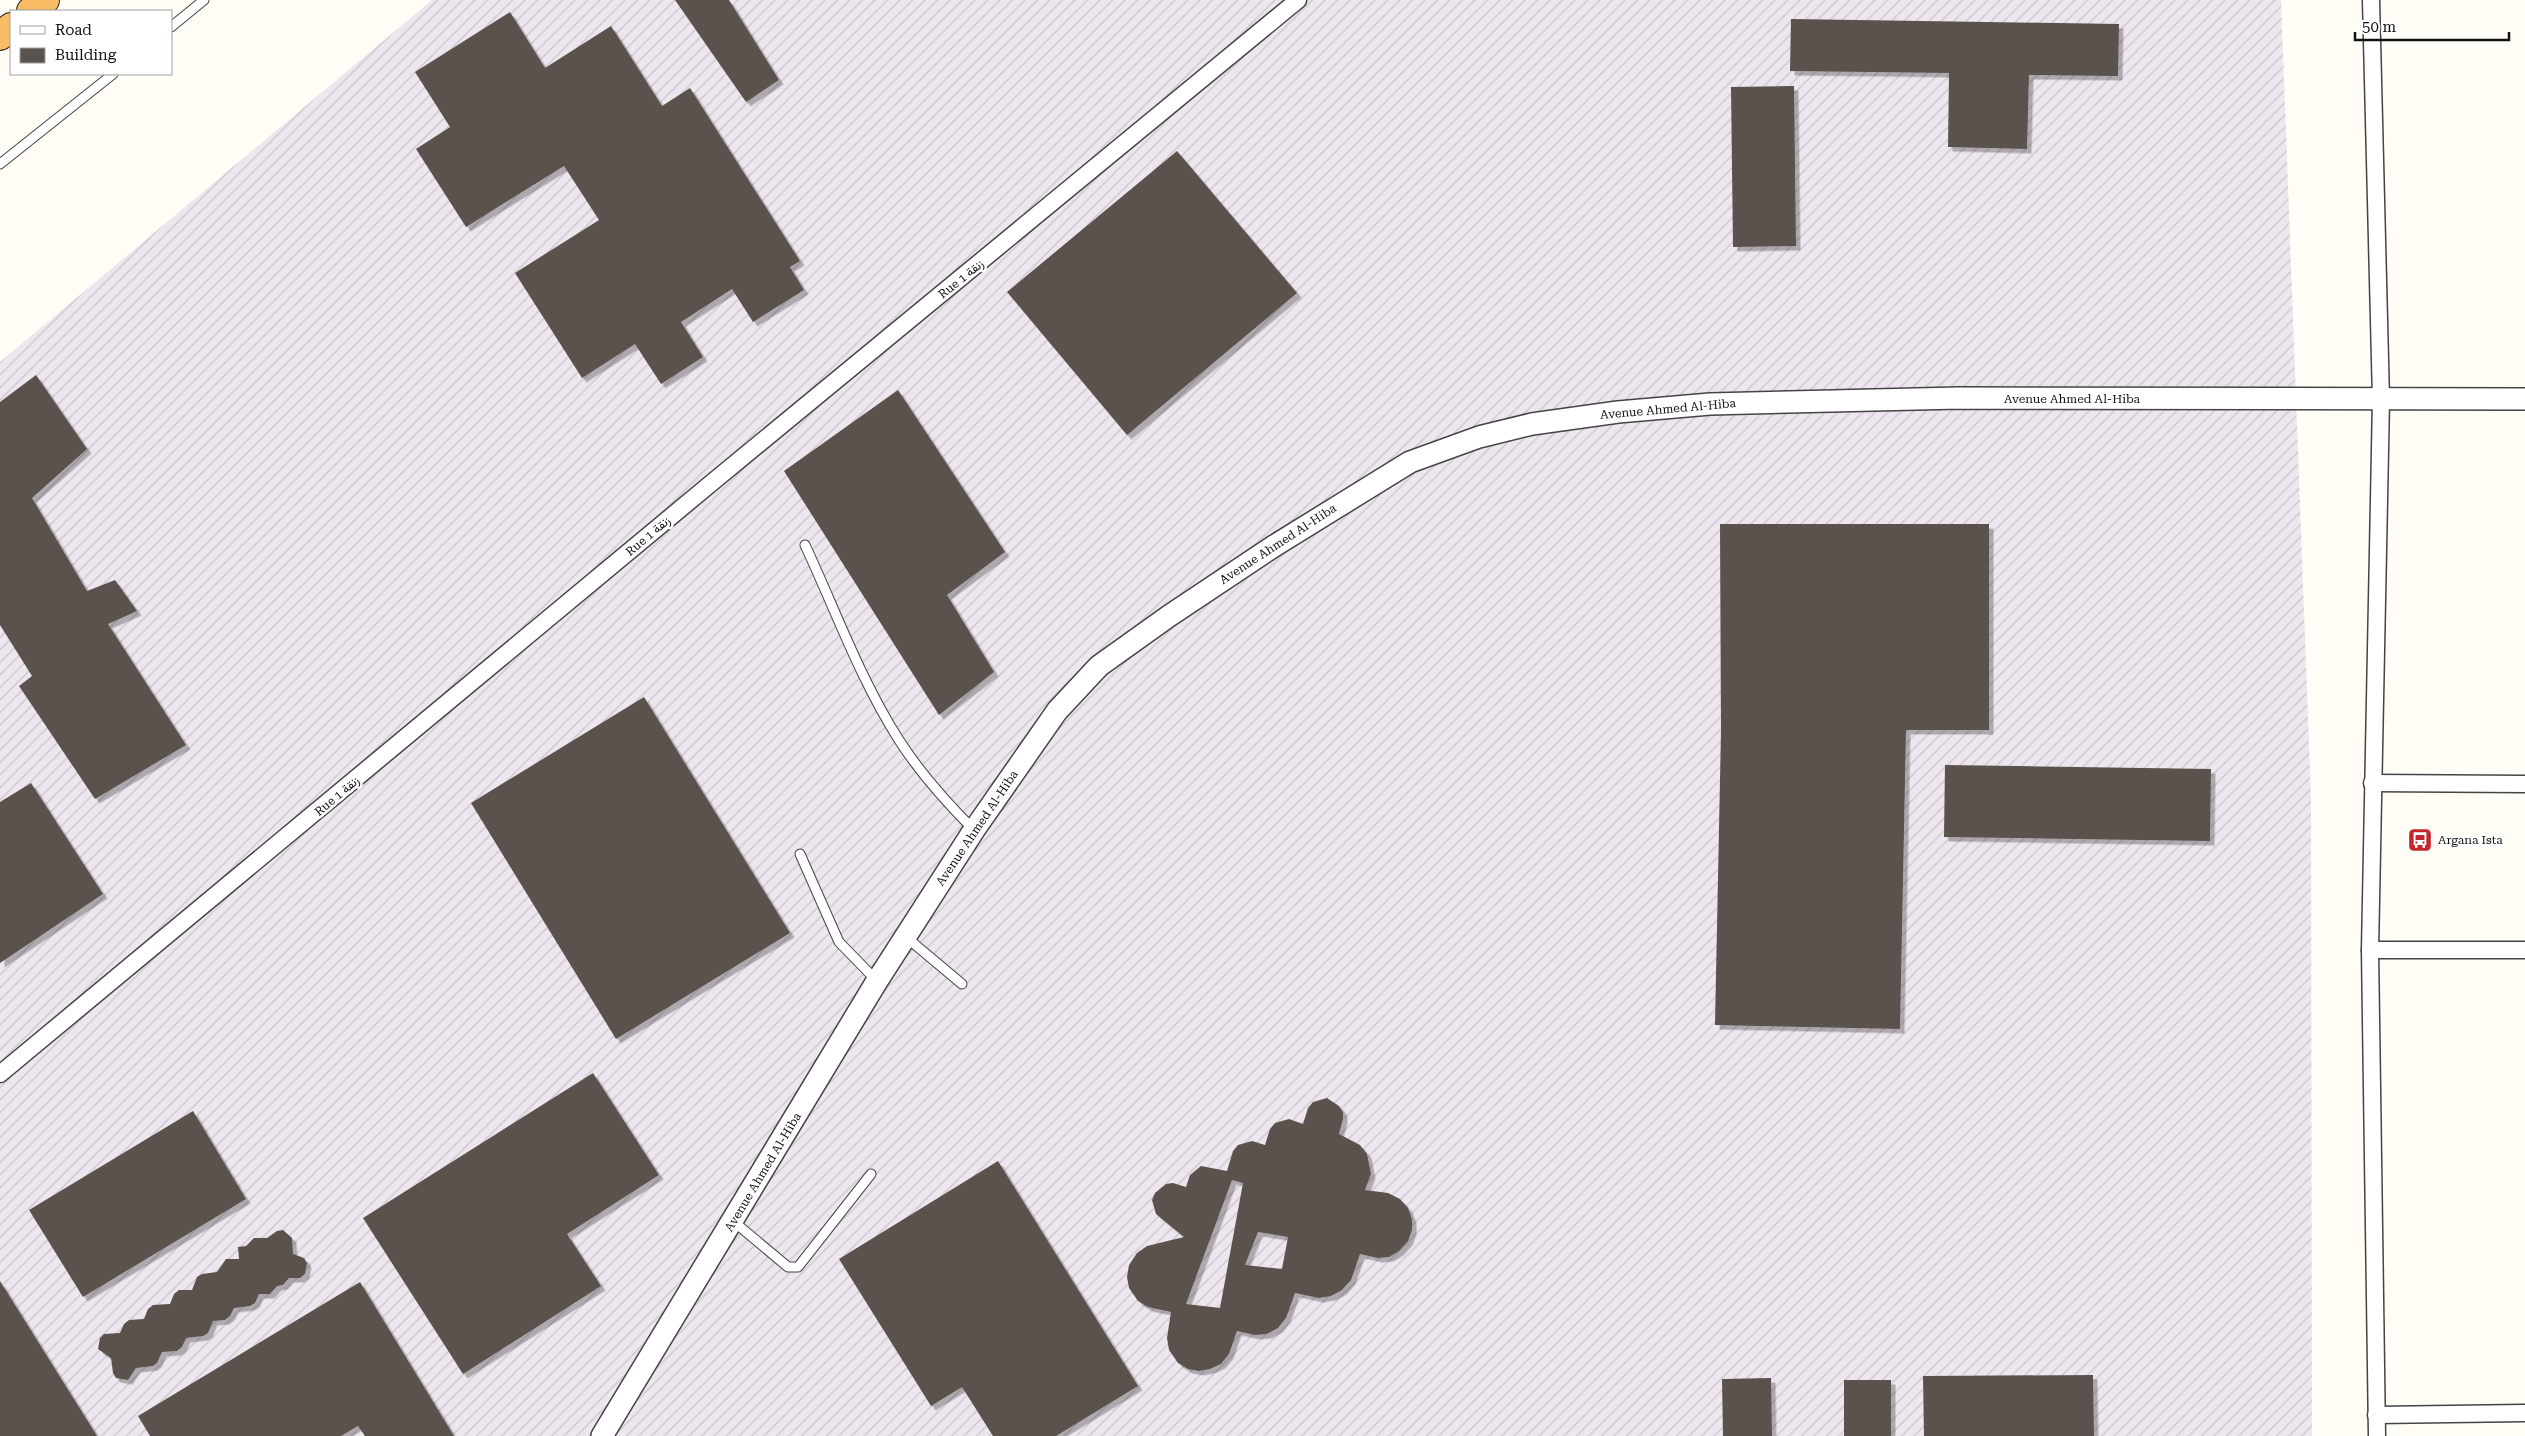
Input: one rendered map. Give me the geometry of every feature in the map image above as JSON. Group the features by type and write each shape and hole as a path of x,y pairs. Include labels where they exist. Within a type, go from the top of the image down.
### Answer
{"highway":[{"path":"32,10 45,0"},
{"path":"0,36 10,28"}],"street":[{"name":"Rue 1 زنقة","path":"0,1074 709,485 1298,0"},
{"path":"2371,0 2381,400 2370,950 2377,1436"},
{"name":"Avenue Ahmed Al-Hiba","path":"602,1436 877,981 974,830 1057,711 1099,666 1169,616 1350,498 1410,462 1479,437 1542,423 1618,412 1710,404 1959,398 2525,399"},
{"path":"2372,783 2525,784"},
{"path":"2370,950 2525,950"},
{"path":"2376,1415 2525,1414"}],"lane":[{"path":"172,25 204,0"},
{"path":"0,164 111,75"},
{"path":"805,545 866,679 899,740 937,792 974,830"},
{"path":"800,854 839,942 877,981"},
{"path":"906,937 962,984"},
{"path":"733,1221 788,1267 798,1267 871,1174"}],"shaded area":[{"path":"432,0 2281,0 2311,797 2312,1436 0,1436 0,362"}],"building":[{"path":"675,0 729,0 779,80 746,102"},
{"path":"510,12 545,68 611,26 662,106 690,88 800,261 790,267 804,290 753,322 732,289 681,322 703,357 661,384 635,344 582,378 515,273 599,220 564,166 466,227 416,149 450,127 415,72"},
{"path":"1791,19 2119,24 2118,76 2029,75 2027,149 1948,147 1949,73 1790,71"},
{"path":"1794,86 1796,246 1733,247 1731,87"},
{"path":"1177,151 1297,293 1127,435 1007,292"},
{"path":"36,375 87,449 32,498 87,591 115,580 137,611 108,624 186,745 95,799 19,686 32,676 0,625 0,402"},
{"path":"898,390 1005,552 947,595 994,672 939,715 784,471"},
{"path":"1720,524 1989,524 1989,730 1906,730 1900,1029 1715,1025 1721,731"},
{"path":"644,697 790,933 616,1039 471,803"},
{"path":"1945,765 2211,769 2210,841 1944,837"},
{"path":"31,783 103,894 0,963 0,802"},
{"path":"593,1073 659,1175 567,1234 601,1286 463,1374 363,1218"},
{"path":"1327,1098 1339,1106 1343,1112 1343,1119 1339,1134 1360,1145 1367,1154 1371,1174 1365,1190 1388,1193 1400,1199 1408,1208 1412,1219 1412,1230 1408,1241 1399,1251 1389,1257 1378,1258 1360,1254 1351,1280 1342,1290 1331,1296 1319,1298 1295,1293 1286,1318 1278,1328 1267,1334 1255,1335 1237,1331 1229,1354 1221,1364 1199,1371 1188,1369 1178,1363 1169,1350 1167,1338 1171,1312 1148,1307 1138,1301 1129,1288 1127,1277 1129,1265 1137,1253 1147,1246 1184,1237 1156,1214 1152,1200 1155,1193 1166,1184 1173,1183 1186,1187 1190,1175 1201,1166 1227,1171 1233,1151 1238,1145 1252,1141 1265,1145 1270,1129 1275,1123 1289,1119 1303,1124 1308,1108 1313,1102","holes":["1232,1180 1243,1183 1220,1308 1186,1304","1258,1232 1288,1237 1282,1269 1245,1265"]},
{"path":"193,1111 246,1199 83,1297 29,1210"},
{"path":"998,1161 1138,1386 1056,1436 993,1436 962,1387 931,1406 839,1259"},
{"path":"283,1230 292,1238 293,1254 304,1258 307,1263 305,1274 300,1278 289,1278 283,1285 277,1286 270,1294 259,1294 255,1303 250,1306 234,1308 230,1316 225,1320 213,1321 208,1333 203,1336 186,1338 182,1347 177,1351 162,1352 157,1363 153,1366 136,1368 128,1380 116,1378 113,1373 111,1358 98,1349 100,1338 104,1334 120,1333 124,1324 129,1320 144,1319 148,1309 153,1305 170,1304 174,1294 179,1290 192,1290 197,1277 202,1274 217,1272 226,1259 239,1259 238,1247 246,1246 254,1238 267,1238 277,1231"},
{"path":"0,1281 97,1436 0,1436"},
{"path":"360,1282 454,1436 365,1436 358,1426 341,1436 150,1436 138,1416"},
{"path":"2093,1375 2094,1436 1924,1436 1923,1376"},
{"path":"1771,1378 1772,1436 1723,1436 1722,1379"},
{"path":"1844,1380 1891,1380 1891,1436 1844,1436"}],"place":[{"name":"Argana Ista","path":"2420,840"}]}
